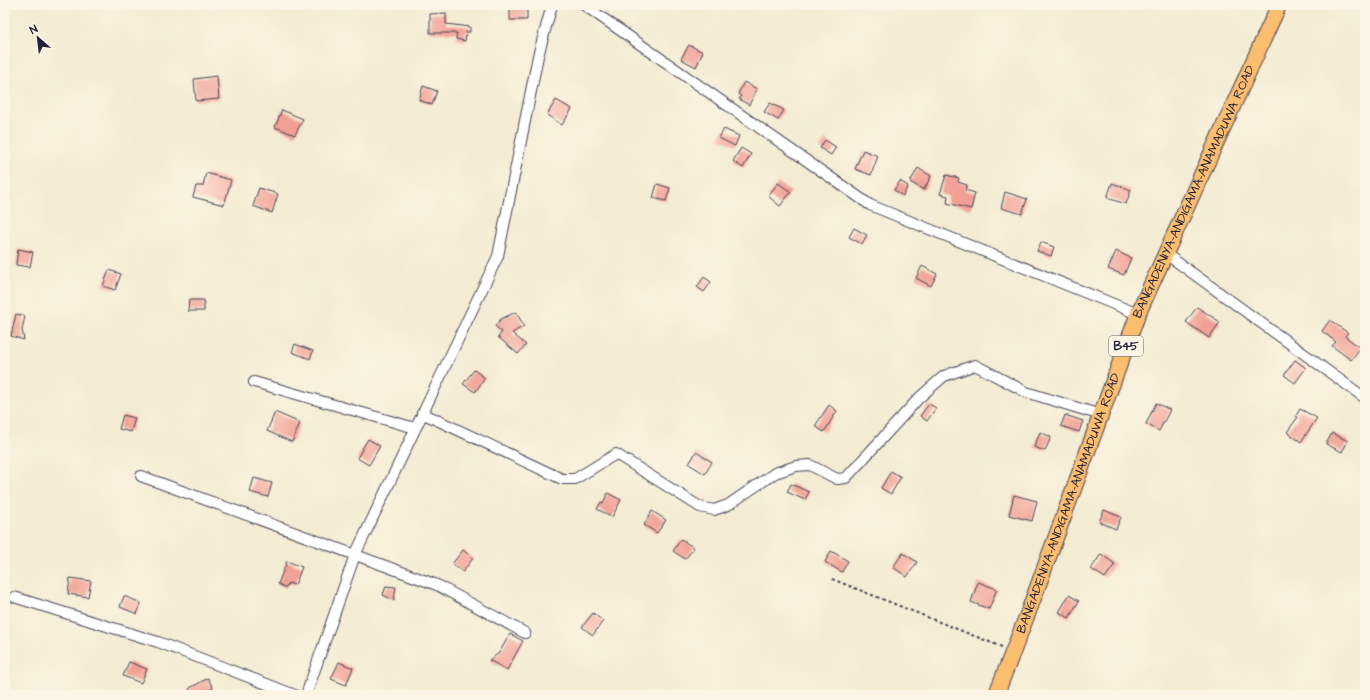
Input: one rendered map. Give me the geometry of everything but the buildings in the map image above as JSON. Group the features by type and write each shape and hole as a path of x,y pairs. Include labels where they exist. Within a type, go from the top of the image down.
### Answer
{"main road":[{"name":"BANGADENIYA-ANDIGAMA-ANAMADUWA ROAD","path":"996,695 1028,613 1138,314 1279,5"}],"street":[{"path":"306,695 355,555 498,256 538,56 552,5"},
{"path":"584,5 870,205 1138,314"},
{"path":"1166,254 1365,398"},
{"path":"422,413 562,479 575,479 616,454 700,506 714,510 728,505 775,473 796,466 810,465 837,479 846,478 920,397 944,376 975,365 1026,392 1101,415"},
{"path":"254,382 415,428"},
{"path":"141,476 437,585 525,633"},
{"path":"14,597 158,642 295,695"}],"path":[{"path":"832,579 1012,651"}]}
